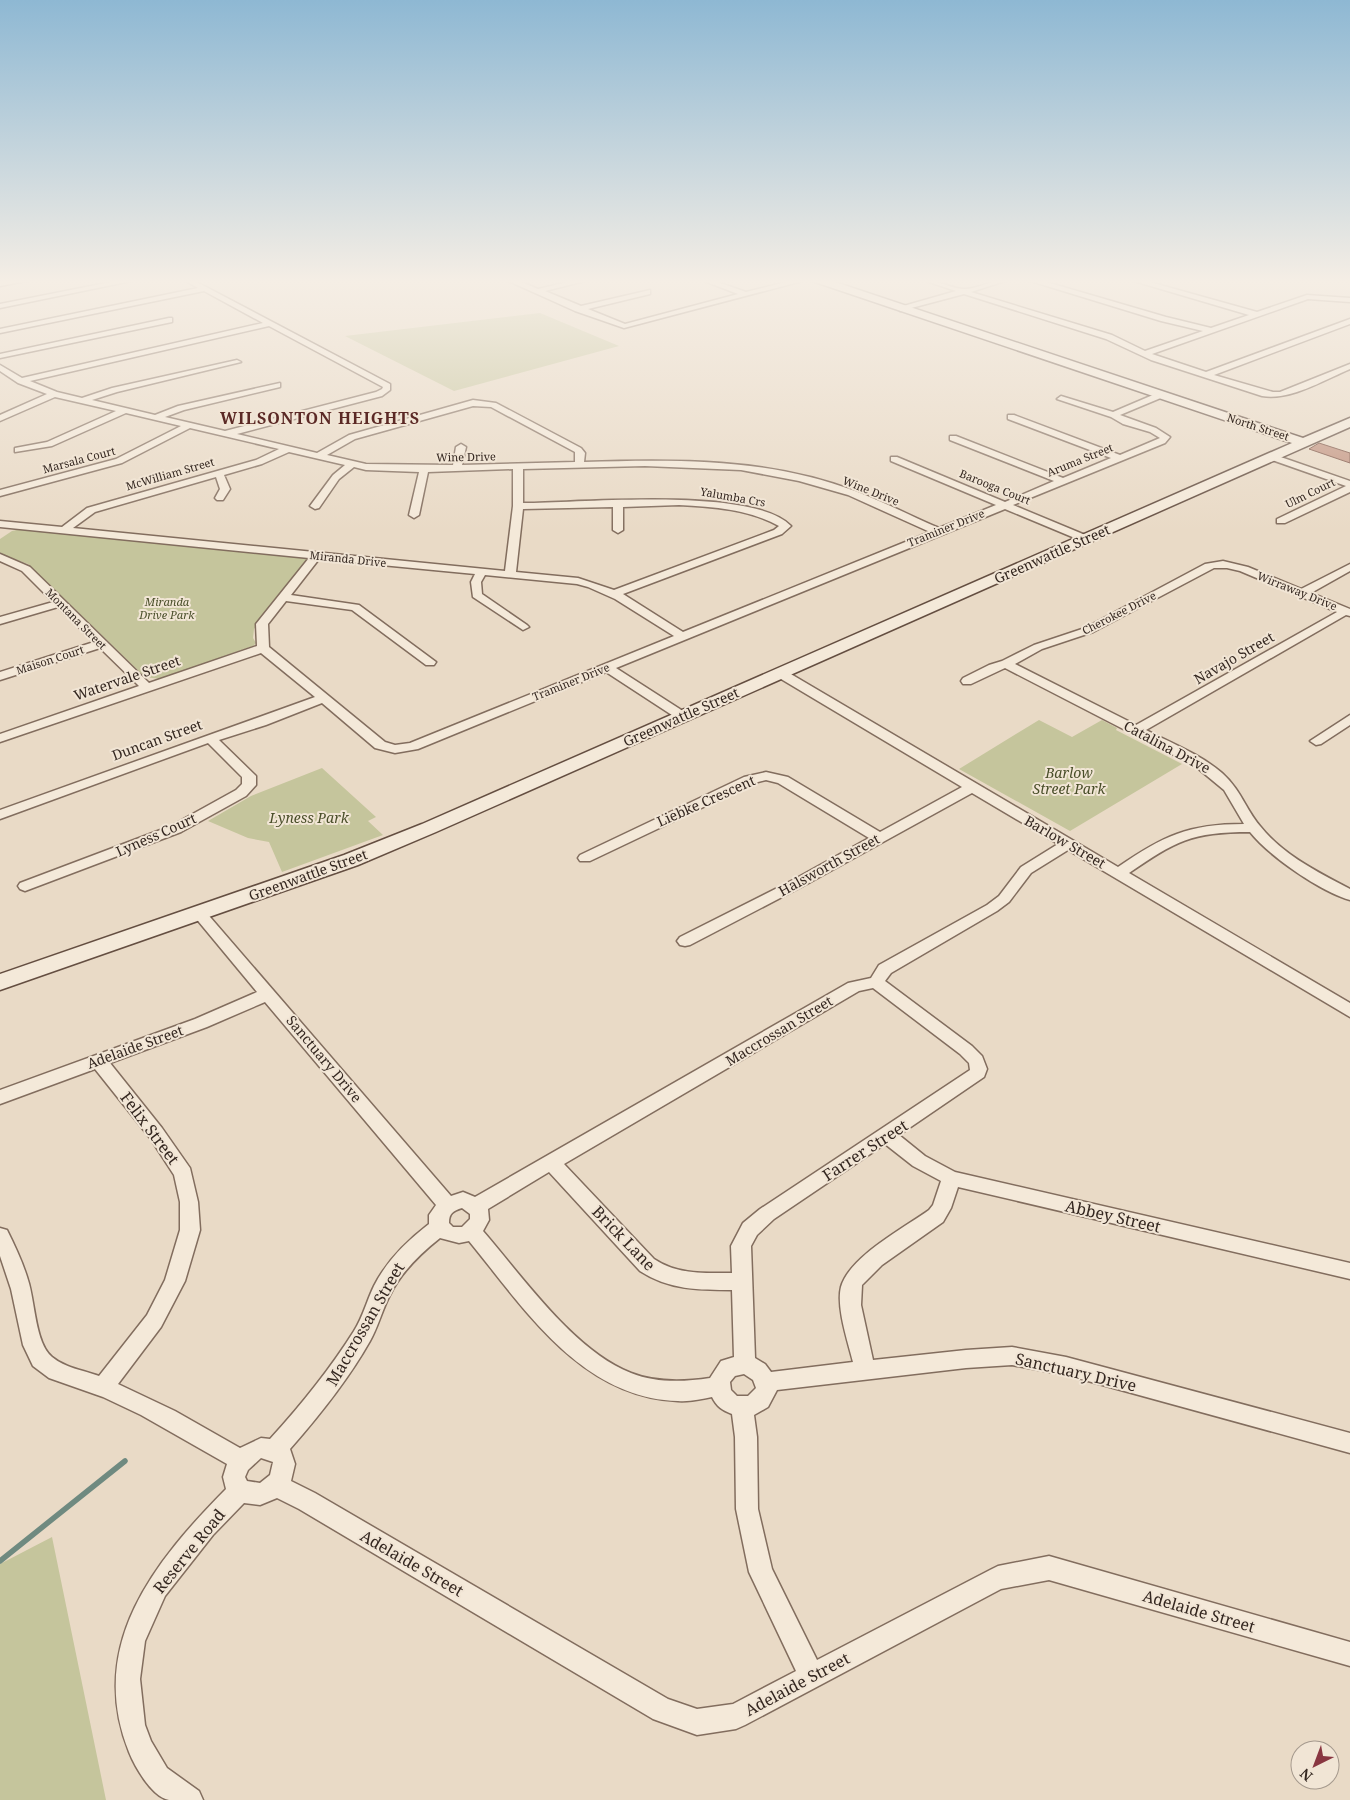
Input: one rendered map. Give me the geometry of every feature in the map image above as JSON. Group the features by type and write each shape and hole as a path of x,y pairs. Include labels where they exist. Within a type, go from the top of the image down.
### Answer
{"main road":[{"name":"North Street","path":"1064,363 1303,442"},
{"name":"Greenwattle Street","path":"0,982 352,860 422,832 1350,422"}],"street":[{"path":"21,381 100,363"},
{"path":"82,401 115,390 233,363"},
{"path":"225,434 386,390 386,386 343,363"},
{"path":"1171,363 1273,395 1282,394 1350,366"},
{"path":"1206,375 1238,363"},
{"name":"Wine Drive","path":"3,372 54,394 352,464 385,468 424,469 695,464 741,467 801,478 851,493 937,532"},
{"path":"156,418 181,408 277,385"},
{"path":"0,418 54,394"},
{"path":"1061,399 1097,411 1114,414 1160,395"},
{"path":"318,456 352,437 473,403 481,403 493,405 578,450 580,453 578,465"},
{"path":"18,450 49,444 124,411"},
{"name":"Aruma Street","path":"1004,505 1162,441 1165,437 1159,432 1121,419 1114,414"},
{"path":"1011,417 1119,458"},
{"name":"Marsala Court","path":"0,492 119,461 188,426"},
{"path":"954,438 1062,481"},
{"path":"457,468 461,448"},
{"name":"McWilliam Street","path":"64,530 92,510 259,462 287,449"},
{"path":"1272,457 1350,486"},
{"name":"Barooga Court","path":"894,459 1086,539"},
{"path":"315,506 336,477 352,464"},
{"path":"510,574 518,506 518,467"},
{"path":"414,515 424,469"},
{"path":"218,474 226,486 220,498"},
{"name":"Ulm Court","path":"1281,521 1350,486"},
{"name":"Yalumba Crs","path":"518,506 671,502 725,507 775,518 786,526 778,532 614,594"},
{"path":"618,504 618,530"},
{"name":"Traminer Drive","path":"263,648 326,698 380,745 395,749 413,746 1004,505"},
{"name":"Miranda Drive","path":"0,524 578,581 598,586 614,594 682,636"},
{"path":"0,534 12,525"},
{"path":"263,648 262,624 285,598 316,556"},
{"name":"Montana Street","path":"0,557 26,569 146,687"},
{"name":"Cherokee Drive","path":"967,681 993,668 1006,664 1038,647 1089,630 1209,566 1219,564 1232,565 1244,569"},
{"path":"1302,593 1350,567"},
{"name":"Wirraway Drive","path":"1244,569 1348,612"},
{"path":"481,572 476,582 477,595 523,627"},
{"path":"285,598 355,607 430,662"},
{"path":"0,621 60,602"},
{"name":"Navajo Street","path":"1136,730 1348,612"},
{"name":"Maison Court","path":"0,676 101,644"},
{"name":"Watervale Street","path":"0,738 263,648"},
{"name":"Catalina Drive","path":"1006,664 1136,730 1213,772 1237,798 1253,828 1277,850 1302,869 1350,895"},
{"path":"608,668 682,716"},
{"name":"Barlow Street","path":"780,674 1350,1011"},
{"name":"Duncan Street","path":"0,815 210,738 326,698"},
{"path":"1316,741 1350,719"},
{"name":"Lyness Court","path":"25,886 176,829 241,793 249,785 249,776 210,738"},
{"name":"Liebke Crescent","path":"585,858 748,780 766,776 783,780 878,837"},
{"name":"Halsworth Street","path":"685,941 800,882 878,837 972,787"},
{"path":"1119,873 1170,840 1187,834 1209,829 1253,828"},
{"path":"876,982 885,969 1004,899 1026,870 1068,844"},
{"name":"Sanctuary Drive","path":"200,913 447,1205"},
{"name":"Farrer Street","path":"745,1364 741,1282 741,1246 744,1237 757,1222 971,1080 978,1073 979,1067 976,1059 966,1050 876,982"},
{"name":"Maccrossan Street","path":"476,1206 854,987 876,982"},
{"name":"Adelaide Street","path":"0,1097 200,1023 269,994"},
{"name":"Felix Street","path":"98,1060 156,1133 183,1173 189,1202 190,1221 190,1230 175,1281 154,1321 103,1387"},
{"name":"Abbey Street","path":"887,1136 919,1162 951,1178 1350,1271"},
{"name":"Brick Lane","path":"552,1163 647,1265 656,1272 682,1281 741,1282"},
{"path":"865,1370 850,1297 853,1281 869,1264 936,1216 942,1208 951,1178"},
{"path":"463,1200 476,1206 480,1213 477,1227 459,1236 445,1232 439,1226 439,1214 447,1205 463,1200"},
{"name":"Maccrossan Street","path":"275,1450 338,1374 363,1333 384,1286 400,1262 439,1226"},
{"path":"472,1231 556,1328 580,1352 603,1369 635,1384 674,1392 718,1387"},
{"path":"0,1236 10,1253 30,1330 40,1358 61,1373 103,1387 177,1423 240,1460"},
{"name":"Sanctuary Drive","path":"766,1382 966,1359 1012,1356 1066,1366 1350,1443"},
{"path":"745,1364 758,1370 766,1382 766,1390 759,1402 750,1407 742,1408 727,1402 718,1387 719,1380 728,1368 745,1364"},
{"path":"742,1408 746,1437 747,1509 761,1572 812,1676"},
{"path":"268,1448 275,1450 283,1459 284,1466 280,1479 275,1485 261,1493 253,1494 241,1490 234,1479 234,1473 240,1460 253,1450 268,1448"},
{"name":"Adelaide Street","path":"275,1485 307,1501 662,1710 697,1722 736,1716 998,1578 1049,1568 1350,1654"},
{"name":"Reserve Road","path":"190,1800 158,1777 141,1749 135,1733 132,1724 127,1679 133,1640 157,1588 205,1527 241,1490"}],"green space":[{"path":"399,363 557,363 454,391"},
{"name":"Miranda Drive Park","path":"21,529 305,557 307,561 254,629 253,638 256,643 253,646 160,679 145,677 28,564 0,554 0,539 12,531"},
{"name":"Barlow Street Park","path":"1039,720 1072,737 1102,720 1117,728 1116,730 1182,764 1070,831 959,769"},
{"name":"Lyness Park","path":"322,768 376,817 368,821 383,835 282,872 269,842 248,838 208,821 251,796"},
{"path":"52,1537 106,1800 0,1800 0,1564"}],"building":[{"path":"1319,443 1350,453 1350,463 1309,449"}],"waterway":[{"path":"0,1561 125,1461"}],"district":[{"name":"WILSONTON HEIGHTS","path":"320,418"}]}
